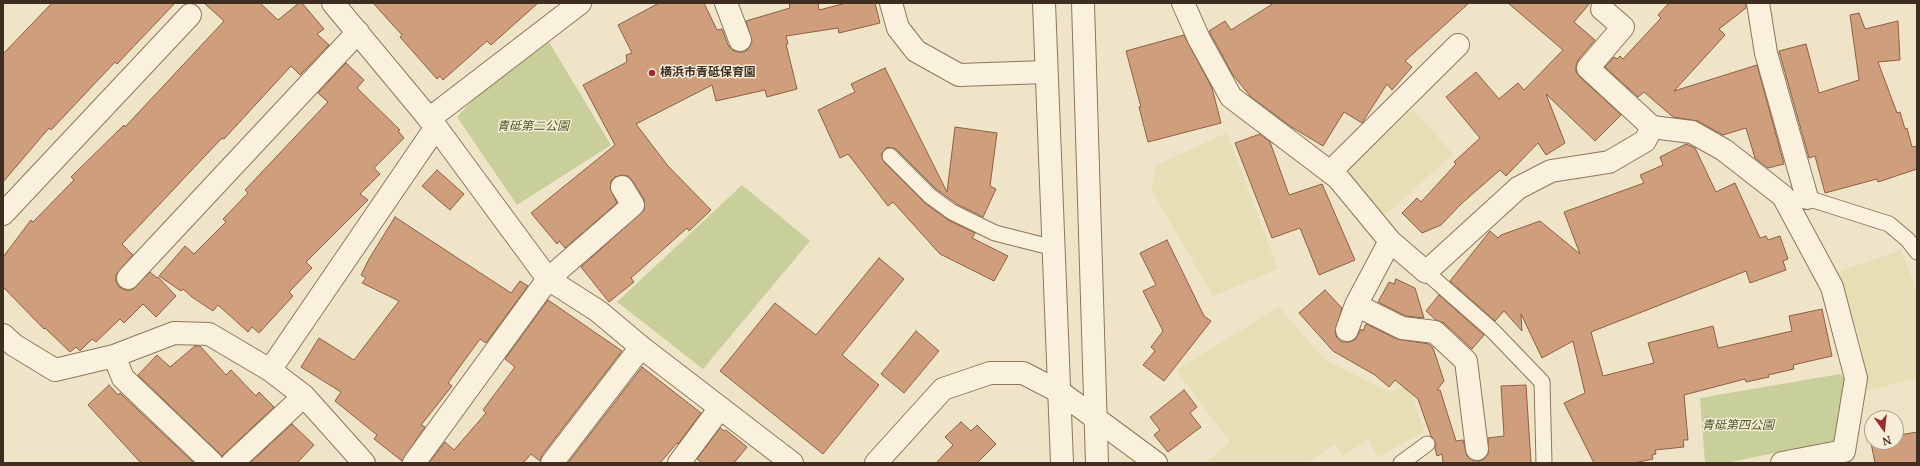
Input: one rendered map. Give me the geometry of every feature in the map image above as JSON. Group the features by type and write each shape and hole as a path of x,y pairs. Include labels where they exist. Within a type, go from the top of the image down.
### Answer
{"street":[{"path":"332,3 358,32 432,123 548,279 598,311 641,348 792,463"},
{"path":"270,370 432,123 580,3"},
{"path":"726,3 740,40"},
{"path":"891,3 898,28 916,51 959,76 1046,72"},
{"path":"1044,3 1062,463"},
{"path":"1083,3 1097,463"},
{"path":"1183,3 1199,39 1231,97 1280,135 1331,171 1390,241 1426,272 1518,188 1551,171 1609,162 1645,141 1652,127"},
{"path":"1758,3 1766,53 1807,198"},
{"path":"1602,9 1623,27 1588,68 1652,127 1692,132 1724,150 1783,196 1832,287 1856,378 1844,451 1790,462"},
{"path":"3,214 190,15"},
{"path":"128,278 358,32"},
{"path":"1331,171 1458,45"},
{"path":"414,463 548,279 633,205 622,187"},
{"path":"1348,330 1356,305 1390,241"},
{"path":"1356,305 1402,328 1435,332 1466,361 1477,449"},
{"path":"3,335 14,345 55,370 114,356 174,333 209,334 270,370 304,396 364,463"},
{"path":"552,463 641,348"},
{"path":"114,356 123,378 212,463"},
{"path":"876,463 943,389 990,373 1023,373 1060,392 1156,463"},
{"path":"232,463 304,396"},
{"path":"679,463 720,408"}],"lane":[{"path":"890,156 930,196 952,212 995,233 1054,248"},
{"path":"1783,196 1807,198 1889,224 1908,240 1917,252"},
{"path":"1426,272 1492,330 1542,382 1544,463"},
{"path":"1401,463 1426,444"}],"shaded area":[{"path":"1413,110 1453,154 1385,215 1345,171"},
{"path":"1227,133 1278,269 1213,296 1152,191 1156,165"},
{"path":"1901,250 1917,293 1917,378 1867,391 1861,341 1838,272"},
{"path":"1279,307 1325,360 1390,392 1409,385 1424,432 1378,457 1368,439 1343,456 1334,444 1308,463 1205,463 1230,442 1176,370"}],"green space":[{"name":"青砥第二公園","path":"549,42 611,145 517,205 457,117 475,97"},
{"path":"742,185 810,241 703,369 617,302"},
{"name":"青砥第四公園","path":"1840,374 1847,380 1838,440 1726,463 1705,463 1700,398"}],"building":[{"path":"52,3 175,3 117,64 115,62 51,130 49,128 3,182 3,54"},
{"path":"204,3 260,3 278,20 299,3 302,3 324,29 317,34 329,45 300,75 291,66 224,139 222,138 122,244 133,255 116,275 116,281 119,287 125,290 132,290 150,272 157,278 158,277 176,296 156,317 143,304 124,323 120,319 96,342 92,339 80,351 76,347 70,352 45,328 44,329 3,287 3,257 31,220 33,222 74,180 71,177 124,125 125,127 224,21"},
{"path":"373,3 538,3 491,45 487,41 443,80 440,76 437,79 400,37 402,35"},
{"path":"659,3 704,3 717,30 722,29 728,45 732,50 738,52 745,52 752,42 746,21 790,8 789,3 818,3 819,10 846,3 875,3 880,23 839,33 838,28 786,36 788,44 786,44 797,89 767,97 765,90 716,101 712,85 636,124 668,166 711,210 689,231 687,228 631,278 634,282 609,302 581,267 644,210 644,199 632,180 628,176 622,175 615,177 611,181 610,188 617,203 565,248 559,241 557,244 531,213 615,145 583,85 627,62 626,55 632,53 618,25"},
{"path":"1274,3 1469,3 1405,61 1412,67 1392,90 1387,84 1362,123 1344,112 1323,146 1290,126 1251,97 1233,75 1209,31 1225,21 1231,30"},
{"path":"1508,3 1590,3 1574,22 1595,40 1578,60 1576,72 1621,115 1595,141 1546,94 1565,143 1546,155 1538,143 1506,176 1500,170 1461,204 1441,225 1422,233 1402,213 1417,198 1421,202 1456,164 1454,162 1480,138 1446,97 1476,72 1499,99 1518,83 1524,90 1563,50"},
{"path":"1669,3 1746,3 1746,8 1719,29 1725,35 1674,91 1757,65 1784,164 1768,168 1755,158 1746,128 1723,135 1698,121 1673,117 1644,92 1638,97 1605,67 1614,57 1617,59 1620,56 1623,59 1661,18 1658,15"},
{"path":"1859,13 1865,29 1898,21 1900,60 1878,62 1897,113 1900,112 1905,129 1907,128 1912,147 1917,146 1917,169 1878,182 1877,179 1825,193 1815,156 1809,158 1779,51 1806,44 1819,93 1859,80 1850,15"},
{"path":"1184,35 1212,88 1221,123 1148,142 1139,107 1141,107 1126,51"},
{"path":"346,63 364,80 357,88 400,130 398,131 404,138 374,168 380,174 360,194 368,200 306,262 312,268 289,292 293,296 259,333 252,327 248,332 218,305 213,311 183,289 181,291 159,276 185,246 194,254 226,222 223,219 248,193 245,190 328,102 318,93"},
{"path":"885,68 947,192 955,127 997,133 990,186 996,189 983,217 957,204 936,189 896,149 887,147 881,154 884,162 925,203 948,220 975,233 972,238 1008,256 994,281 940,254 893,202 888,206 848,154 840,158 818,110 855,92 851,84"},
{"path":"1260,134 1270,142 1289,195 1322,184 1355,260 1319,275 1300,228 1272,238 1235,143"},
{"path":"1686,144 1695,148 1716,192 1735,183 1760,238 1766,236 1768,240 1780,236 1788,259 1783,261 1786,270 1750,283 1746,271 1591,332 1603,376 1654,363 1648,343 1713,326 1718,348 1792,331 1789,316 1822,309 1832,356 1793,365 1794,369 1768,375 1769,377 1746,382 1745,379 1684,395 1688,440 1683,440 1684,447 1655,450 1656,454 1652,455 1653,459 1634,463 1594,463 1564,403 1585,393 1573,341 1542,358 1521,314 1522,331 1504,311 1495,321 1450,281 1490,231 1498,238 1501,235 1540,221 1580,254 1564,212 1644,183 1640,175 1663,165 1660,157"},
{"path":"437,170 464,194 450,210 422,186"},
{"path":"395,217 511,293 520,281 528,286 486,343 480,339 448,383 452,386 421,425 425,427 402,461 374,439 377,435 335,401 341,392 301,367 319,338 354,360 399,301 362,283 366,278 361,275"},
{"path":"1167,240 1204,316 1211,321 1164,381 1143,365 1155,351 1151,347 1163,331 1143,291 1156,285 1140,253"},
{"path":"879,258 904,279 842,355 879,385 823,454 720,371 775,303 816,335"},
{"path":"1396,279 1415,288 1424,318 1406,316 1378,302 1389,282 1394,284"},
{"path":"1325,290 1342,308 1335,332 1337,338 1342,342 1355,340 1361,329 1363,331 1366,324 1397,339 1429,344 1433,348 1444,381 1437,390 1440,390 1456,441 1463,440 1467,456 1472,460 1479,461 1484,459 1488,454 1488,438 1504,436 1501,386 1526,385 1531,463 1443,463 1442,454 1437,456 1435,448 1436,443 1431,436 1418,399 1395,380 1389,387 1375,375 1333,351 1299,313"},
{"path":"1439,295 1484,335 1472,349 1444,323 1436,320 1426,311"},
{"path":"548,300 622,351 542,455 540,461 531,454 523,463 429,463 445,442 454,450 486,413 483,410 515,367 505,359"},
{"path":"916,331 939,351 904,393 881,374"},
{"path":"195,346 200,346 226,375 231,370 256,396 259,392 274,407 222,456 138,375 157,355 170,367"},
{"path":"642,367 701,413 678,444 677,443 660,463 568,463"},
{"path":"109,385 118,395 120,393 194,463 141,463 88,405"},
{"path":"1184,390 1197,407 1190,413 1201,427 1168,452 1154,435 1160,430 1150,417"},
{"path":"961,422 971,431 977,425 996,444 977,463 936,463 953,445 945,437"},
{"path":"292,424 314,445 297,463 250,463"},
{"path":"720,428 724,431 726,430 747,447 734,463 702,463 697,459"},
{"path":"1917,432 1917,463 1875,463 1872,450 1904,450 1904,434"}],"place":[{"name":"横浜市青砥保育園","path":"652,73"}]}
